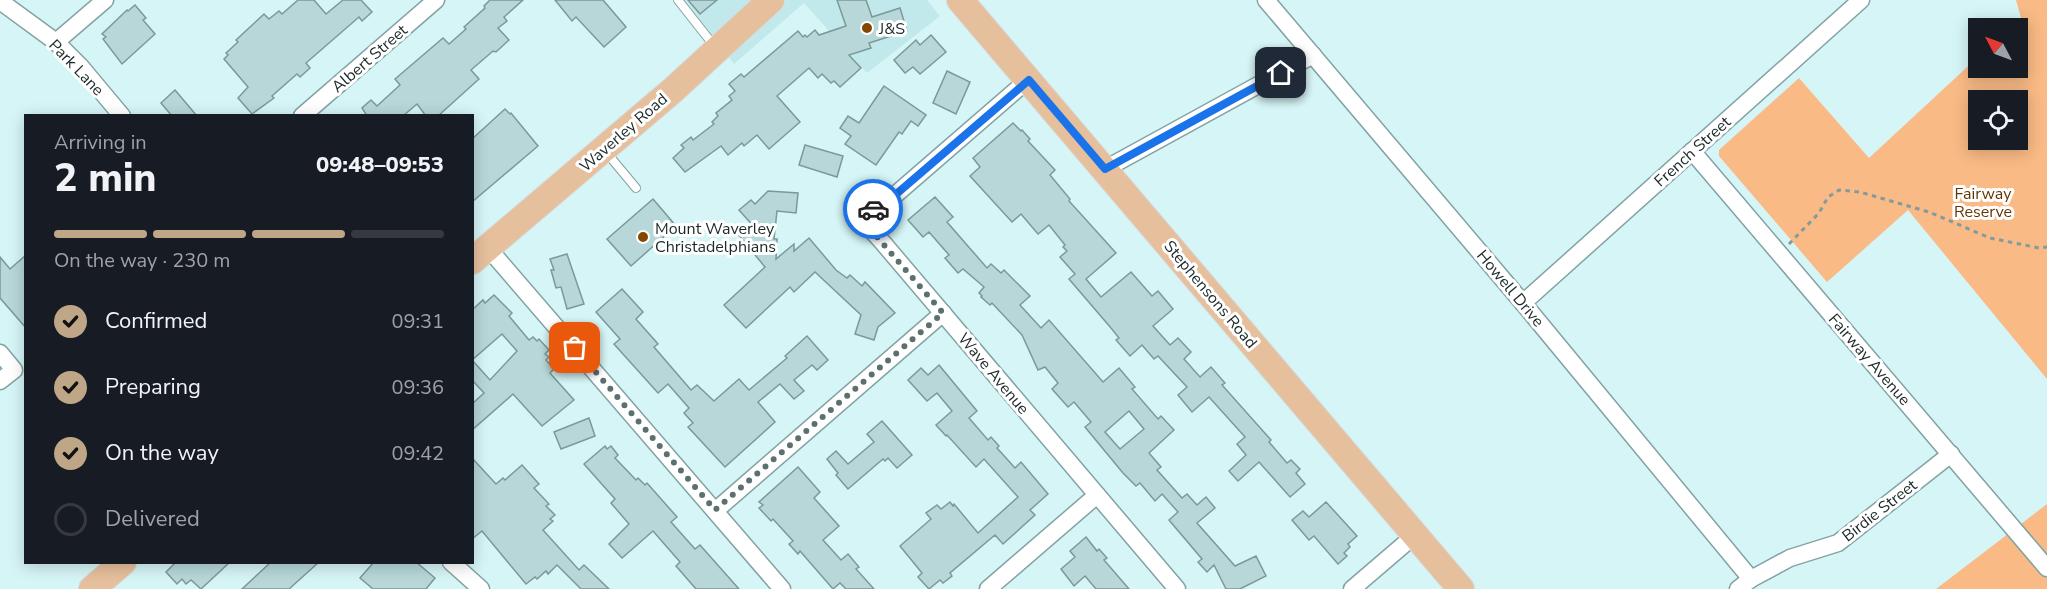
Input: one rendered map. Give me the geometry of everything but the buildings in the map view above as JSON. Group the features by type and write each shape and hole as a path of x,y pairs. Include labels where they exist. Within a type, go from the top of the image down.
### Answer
{"main road":[{"name":"Waverley Road","path":"480,255 604,150 771,0"},
{"name":"Stephensons Road","path":"960,0 1461,589"},
{"path":"97,588 121,564"}],"street":[{"path":"56,42 105,0"},
{"name":"Albert Street","path":"304,114 436,0"},
{"name":"Howell Drive","path":"1266,0 1524,303 1745,584"},
{"name":"French Street","path":"1524,303 1861,0"},
{"name":"Park Lane","path":"0,1 56,42 81,67 120,114"},
{"path":"1105,169 1313,56"},
{"name":"Wave Avenue","path":"1029,80 887,202 858,215 1177,589"},
{"name":"Fairway Avenue","path":"1692,151 2047,568"},
{"path":"480,255 715,510 782,589"},
{"path":"715,510 943,313"},
{"path":"0,353 14,369 0,381"},
{"name":"Birdie Street","path":"1745,584 1790,558 1838,543 1951,454"},
{"path":"988,589 1097,495"},
{"path":"1352,589 1415,535"},
{"path":"453,564 479,588"}],"lane":[{"path":"678,0 718,50"},
{"path":"604,150 636,188"}],"path":[{"path":"1779,253 1802,233 1819,213 1828,197 1839,189 1860,192 1929,212 1990,238 2039,248 2047,247"}],"shaded area":[{"path":"685,0 927,0 940,16 867,73 804,3 734,64"}],"green space":[{"name":"Fairway Reserve","path":"2016,0 2047,0 2047,379 1908,210 1827,282 1719,156 1719,150 1799,78 1869,158 1968,66 1968,78 2028,78 2028,18 2021,18"},
{"path":"2047,504 2047,589 1936,589"}],"way so far":[{"path":"575,348 715,510 943,313 858,215 873,209"}],"place":[{"name":"J&S","path":"867,28"},
{"name":"Mount Waverley Christadelphians","path":"643,237"}],"route":[{"path":"873,209 887,202 1029,80 1105,169 1281,73"}]}
